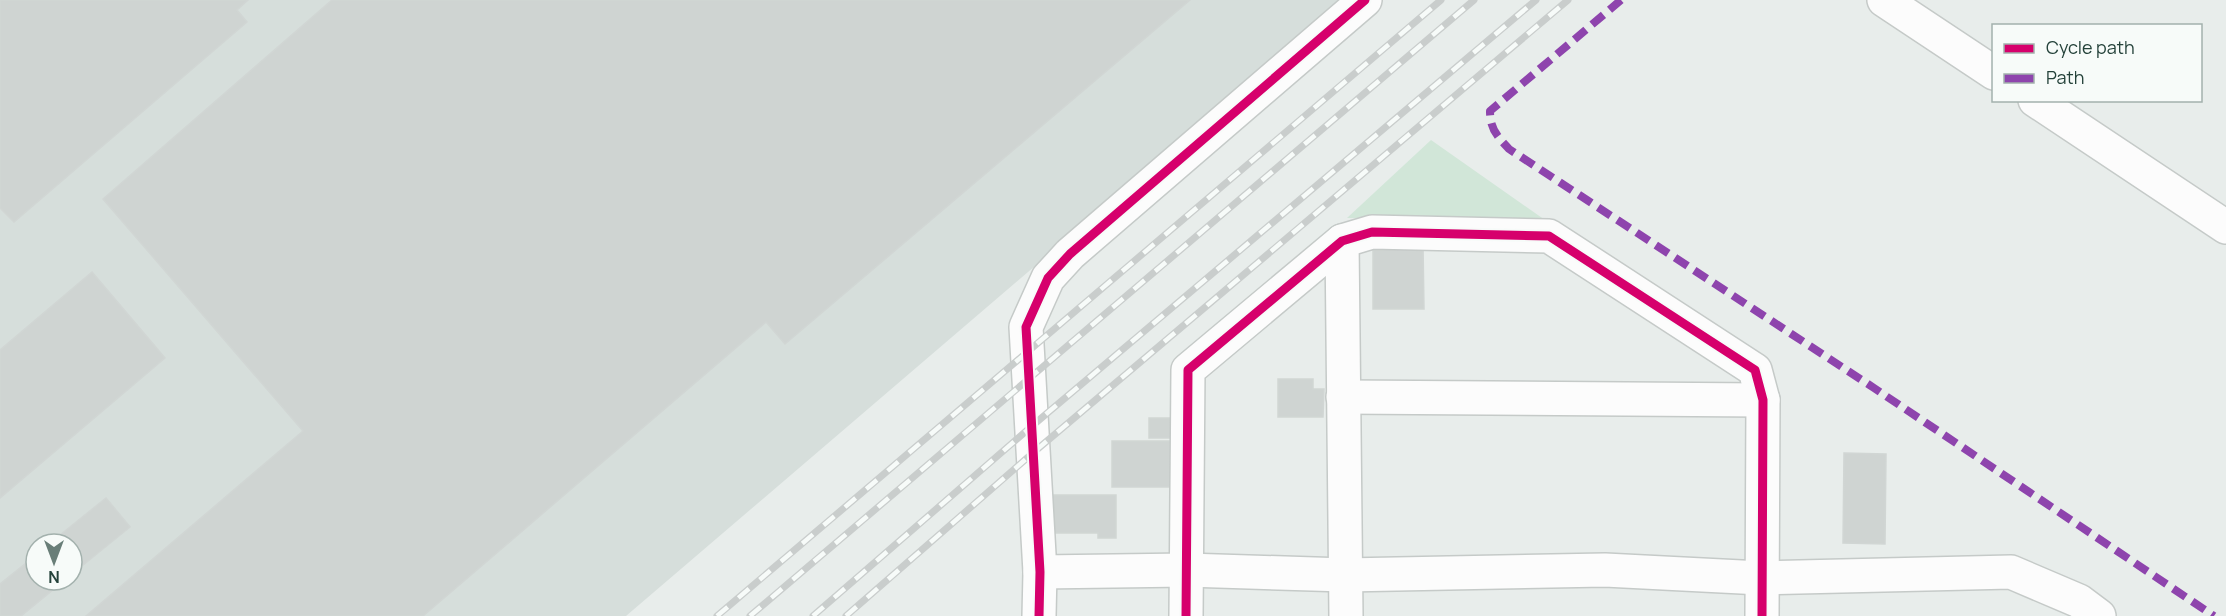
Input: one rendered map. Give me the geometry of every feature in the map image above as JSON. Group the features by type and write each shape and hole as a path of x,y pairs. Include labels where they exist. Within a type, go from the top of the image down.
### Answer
{"street":[{"path":"1039,616 1040,572 1026,327 1048,278 1070,254 1365,0"},
{"path":"1884,0 1992,72"},
{"path":"2038,102 2226,227"},
{"path":"1186,616 1188,370 1342,241 1372,232 1549,236 1755,370 1763,400 1762,616"},
{"path":"1342,241 1346,616"},
{"path":"1343,398 1763,400"},
{"path":"1040,572 1187,570 1344,575 1605,570 1761,578 2011,572 2079,602 2099,616"}],"shaded area":[{"path":"0,0 1346,0 626,616 0,616"}],"green space":[{"path":"1431,140 1545,220 1347,218"}],"building":[{"path":"0,0 248,0 237,10 247,22 14,222 0,208"},
{"path":"332,0 1190,0 785,344 766,322 423,616 86,616 303,431 103,199"},
{"path":"1373,245 1423,245 1424,309 1373,309"},
{"path":"92,272 165,358 0,498 0,350"},
{"path":"1278,379 1313,379 1313,389 1324,389 1323,417 1278,417"},
{"path":"1149,418 1174,418 1174,438 1149,438"},
{"path":"1112,441 1170,441 1170,487 1112,487"},
{"path":"1844,453 1886,454 1885,544 1843,543"},
{"path":"1052,495 1116,495 1116,538 1098,538 1098,533 1052,533"},
{"path":"106,498 130,527 84,564 84,532 64,532"},
{"path":"24,565 24,592 50,592 21,616 0,616 0,584"}],"railway":[{"path":"717,616 1441,0"},
{"path":"750,616 1474,0"},
{"path":"813,616 1032,426 1536,0"},
{"path":"846,616 1034,452 1568,0"}],"marked path":[{"path":"1621,0 1490,111 1491,123 1495,132 1509,149 1874,388 2214,616"}],"cycle path":[{"path":"1039,616 1040,572 1026,327 1048,278 1070,254 1365,0"},
{"path":"1186,616 1188,370 1342,241 1372,232 1549,236 1755,370 1763,400 1762,616"}]}
